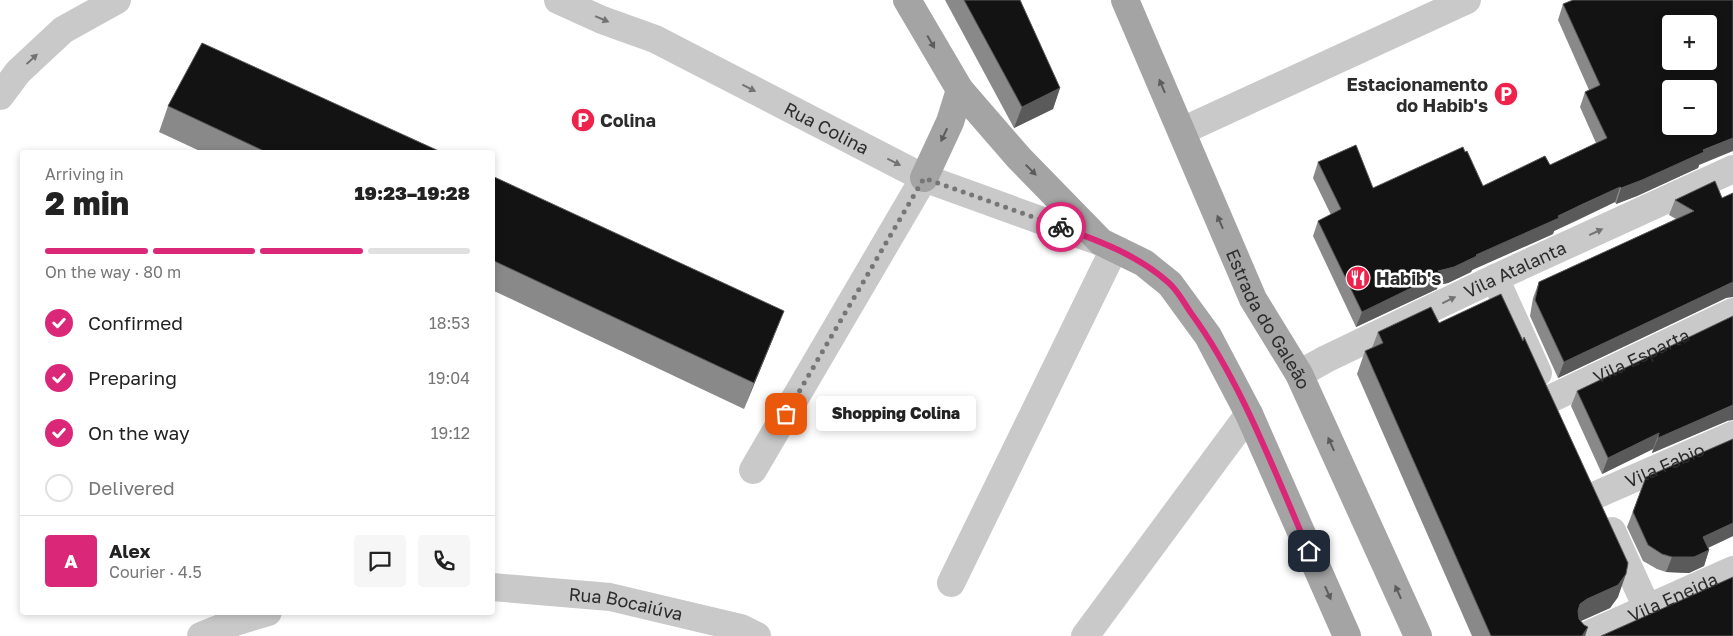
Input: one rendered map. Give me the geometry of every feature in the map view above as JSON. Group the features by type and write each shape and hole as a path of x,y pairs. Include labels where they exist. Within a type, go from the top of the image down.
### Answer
{"main road":[{"path":"907,0 960,90 1018,158 1108,245 1144,263 1170,284 1208,336 1249,414 1347,636"},
{"name":"Estrada do Galeão","path":"1125,0 1253,299 1299,374 1418,636"},
{"path":"924,178 950,122 960,90"}],"street":[{"path":"0,96 18,72 63,30 117,0"},
{"name":"Rua Colina","path":"558,0 602,20 655,39 924,178 1108,245"},
{"path":"1182,131 1467,0"},
{"name":"Vila Atalanta","path":"1299,374 1326,359 1495,278 1733,169"},
{"path":"753,470 924,178"},
{"path":"951,583 1108,245"},
{"path":"1495,278 1562,425"},
{"name":"Vila Esparta","path":"1550,399 1733,312"},
{"path":"1085,636 1249,414"},
{"name":"Vila Fabio","path":"1647,608 1592,486 1733,435"},
{"name":"Vila Eneida","path":"1585,636 1733,570"},
{"name":"Rua Bocaiúva","path":"495,587 610,597 741,628 757,636"},
{"path":"201,636 258,615"}],"building":[{"path":"964,0 1020,0 1060,88 1022,107"},
{"path":"1573,0 1733,0 1733,138 1703,150 1704,152 1642,180 1620,187 1583,204 1558,216 1559,218 1476,255 1454,267 1438,271 1442,273 1362,312 1318,221 1341,209 1318,162 1356,145 1373,188 1463,147 1465,152 1467,151 1483,186 1545,156 1550,165 1607,138 1585,92 1600,85 1563,4"},
{"path":"202,43 437,150 262,150 168,106"},
{"path":"495,177 784,311 754,383 495,261"},
{"path":"1715,181 1722,198 1733,193 1733,282 1564,362 1535,300 1539,282 1694,211 1675,200"},
{"path":"1501,294 1523,341 1524,337 1628,563 1626,574 1618,585 1580,604 1578,611 1579,619 1588,627 1582,636 1491,636 1365,351 1383,343 1378,332 1431,307 1439,323"},
{"path":"1733,316 1733,405 1658,438 1659,433 1608,458 1577,391"},
{"path":"1733,439 1733,523 1703,537 1709,550 1694,557 1672,557 1662,554 1648,545 1633,512 1646,477"},
{"path":"1733,577 1733,636 1601,636"}],"way so far":[{"path":"786,414 924,178 1061,227"}],"place":[{"name":"Estacionamento do Habib's","path":"1506,94"},
{"name":"Colina","path":"583,120"},
{"name":"Habib's","path":"1358,278"},
{"name":"Shopping Colina","path":"786,414"}],"route":[{"path":"1061,227 1101,242 1144,263 1170,284 1208,336 1249,414 1309,551"}]}
